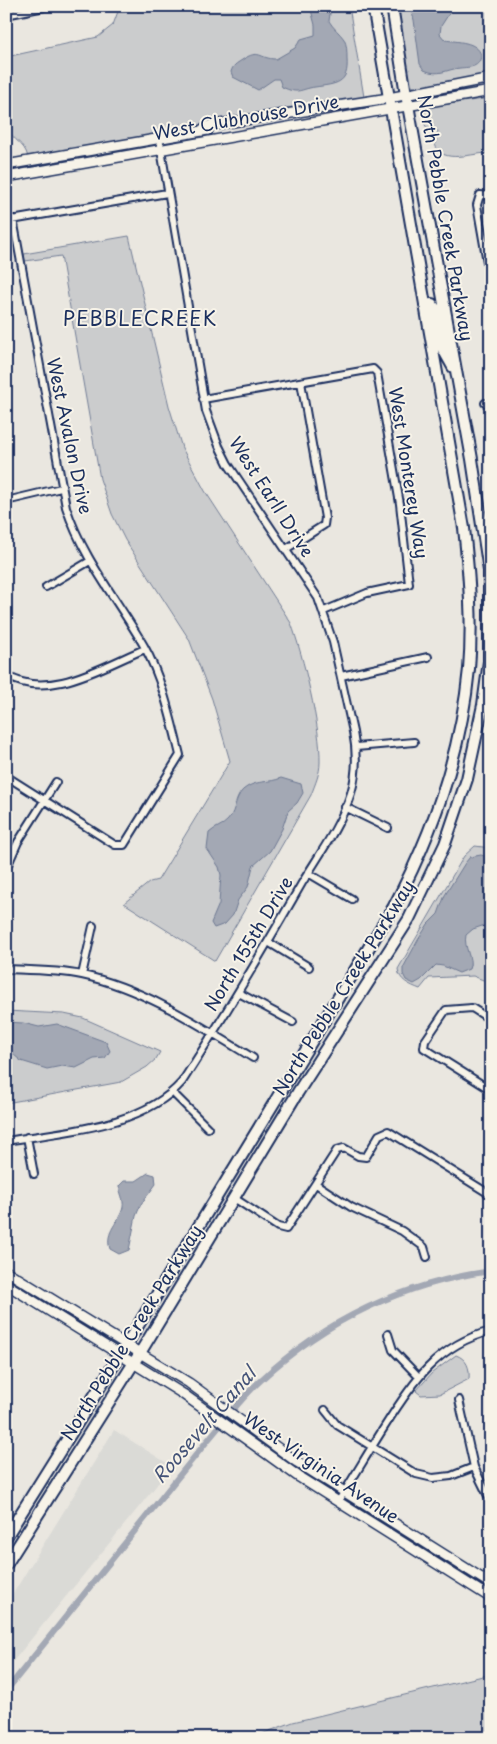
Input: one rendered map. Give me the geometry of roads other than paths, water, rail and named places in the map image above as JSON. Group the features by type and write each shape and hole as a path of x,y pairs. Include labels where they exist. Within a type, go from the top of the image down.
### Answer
{"main road":[{"name":"North Pebble Creek Parkway","path":"6,1537 120,1355 384,922 416,864 443,790 461,720 469,669 470,584 454,466 373,6"},
{"name":"North Pebble Creek Parkway","path":"6,1565 140,1353 329,1044 399,935 445,844 467,779 483,705 489,661 489,571 483,520 408,106 392,6"},
{"name":"West Clubhouse Drive","path":"6,165 202,130 207,126 389,98 491,78"},
{"path":"465,82 468,96"},
{"name":"West Clubhouse Drive","path":"6,177 491,91"},
{"path":"270,117 272,130"},
{"path":"425,305 432,304 435,308 443,349 449,363 456,369"},
{"path":"314,1034 329,1044"},
{"path":"220,1190 234,1198"},
{"name":"West Virginia Avenue","path":"6,1271 140,1353 222,1406 297,1462 344,1493 491,1584"},
{"name":"West Virginia Avenue","path":"6,1284 133,1363 214,1416 338,1502 491,1598"}],"street":[{"path":"6,15 49,6"},
{"name":"West Earll Drive","path":"158,138 203,399 212,429 228,464 286,549 324,611 341,676 356,747 354,777 345,807"},
{"path":"10,220 167,193"},
{"path":"491,196 480,195 477,205 491,285"},
{"name":"West Avalon Drive","path":"10,220 61,488 73,530 90,561 145,648 160,688 180,754 124,845 115,845 44,800"},
{"name":"West Monterey Way","path":"301,382 373,369 377,373 400,504 409,584 367,593 324,611"},
{"path":"203,399 301,382 325,518 324,525 286,549"},
{"path":"6,501 61,488"},
{"path":"46,587 90,561"},
{"path":"6,675 19,681 38,685 58,683 145,648"},
{"path":"341,676 428,657"},
{"path":"356,747 414,742"},
{"path":"6,776 44,800"},
{"path":"6,869 18,842 56,782"},
{"path":"345,807 388,828"},
{"name":"North 155th Drive","path":"173,1093 182,1082 239,992 345,807"},
{"path":"308,873 352,899"},
{"path":"82,975 93,926"},
{"path":"268,942 309,967"},
{"path":"6,969 82,975 112,984 172,1010 253,1058"},
{"path":"239,992 294,1022"},
{"path":"491,1020 472,1008 446,1010 424,1041 424,1048 491,1090"},
{"path":"6,1141 128,1118 152,1107 173,1093 208,1128"},
{"path":"234,1198 278,1227 286,1229 335,1152 340,1149 348,1150 358,1156 366,1157 383,1132 391,1131 491,1195"},
{"path":"27,1137 34,1174"},
{"path":"316,1184 352,1207 402,1231 424,1247 427,1257"},
{"path":"338,1502 418,1376 450,1348 491,1331"},
{"path":"388,1334 393,1350 418,1376"},
{"path":"459,1400 474,1467 491,1502"},
{"path":"324,1410 337,1425 416,1474 425,1477 451,1476 474,1467"}],"waterway":[{"name":"Roosevelt Canal","path":"6,1691 233,1409 254,1387 286,1359 312,1339 339,1322 397,1295 427,1285 491,1271"}],"district":[{"name":"PEBBLECREEK","path":"140,319"}]}
